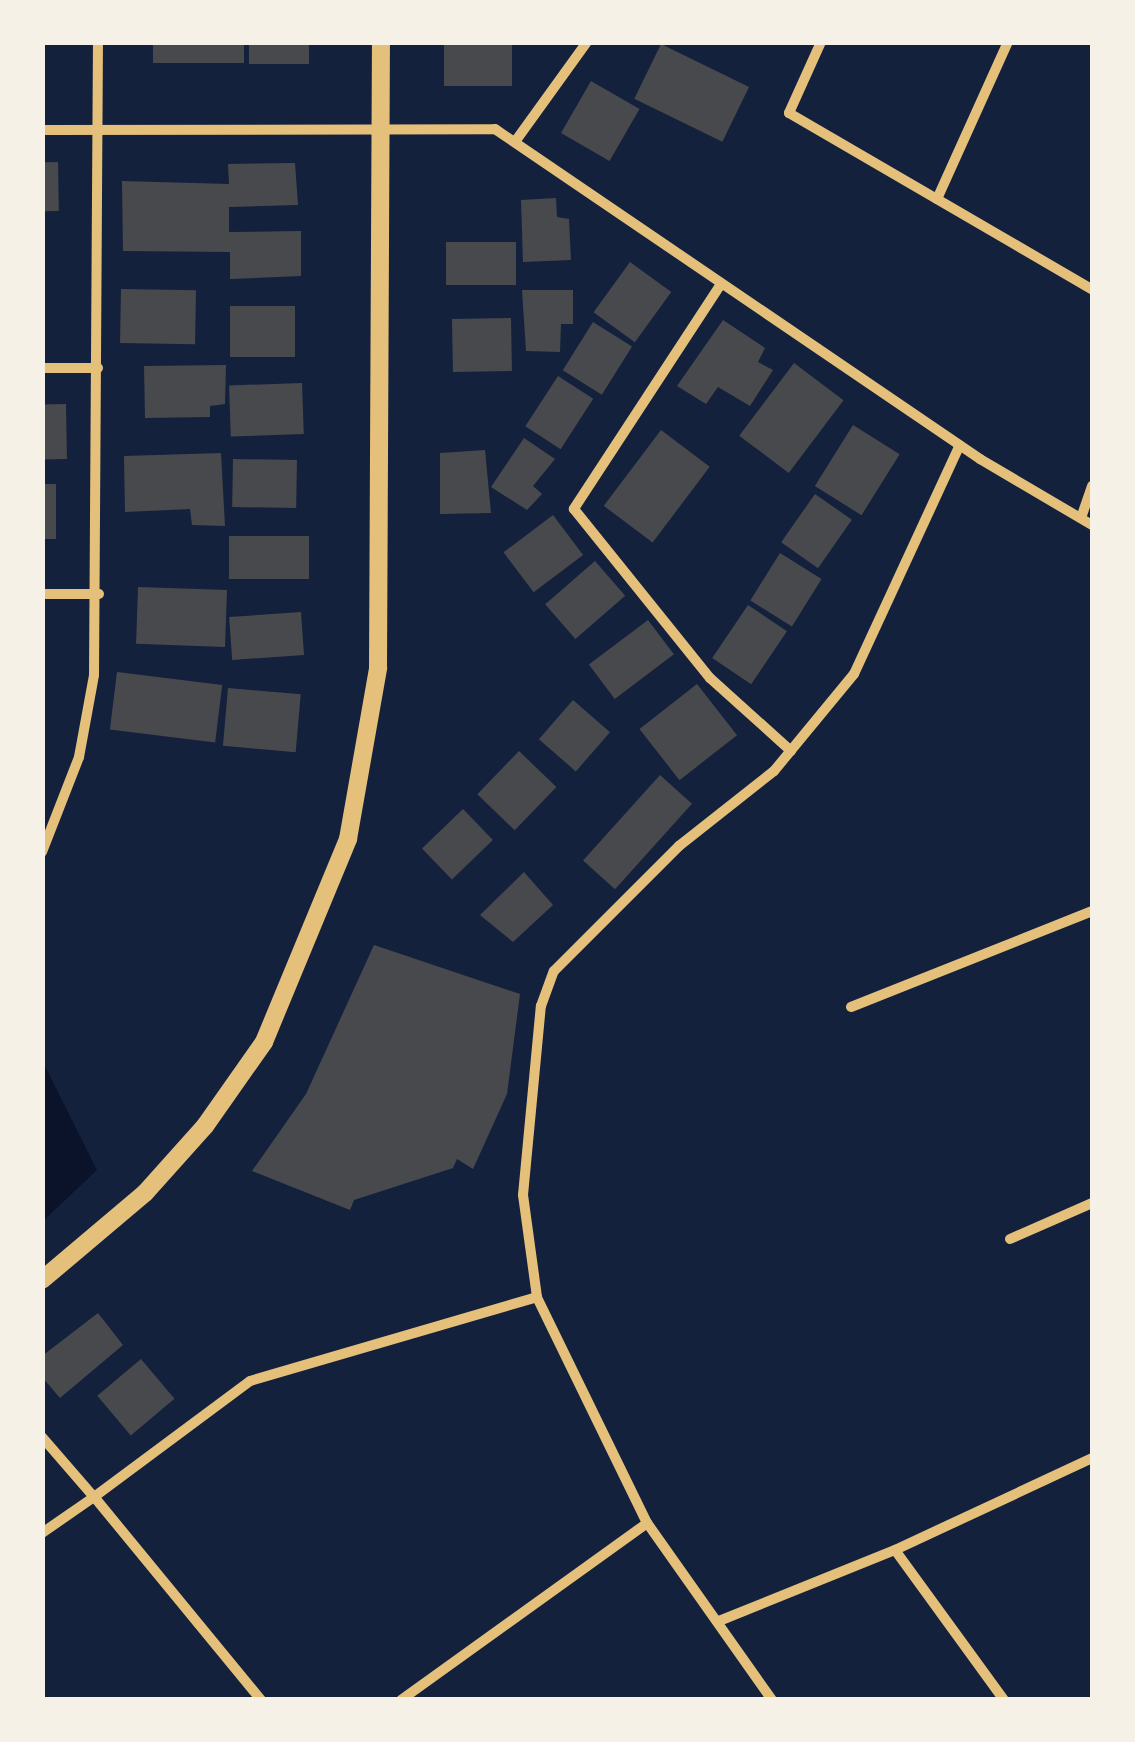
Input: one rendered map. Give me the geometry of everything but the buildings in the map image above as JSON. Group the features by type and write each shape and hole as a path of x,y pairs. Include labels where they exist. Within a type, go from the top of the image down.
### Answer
{"street":[{"path":"42,852 78,757 99,594 98,42"},
{"path":"42,1280 145,1193 205,1126 264,1042 348,839 378,668 381,42"},
{"path":"518,139 587,42"},
{"path":"820,42 789,112 1092,290"},
{"path":"937,199 1008,42"},
{"path":"42,130 495,129 518,139 720,284 960,445 1092,524"},
{"path":"720,284 574,508 710,678 791,751"},
{"path":"42,368 98,368"},
{"path":"772,1700 647,1523 537,1297 523,1195 541,1006 554,970 679,846 791,751 854,674 960,445"},
{"path":"1081,518 1092,486"},
{"path":"42,594 99,594"},
{"path":"851,1007 1092,911"},
{"path":"1010,1240 1092,1203"},
{"path":"42,1533 250,1382 537,1297"},
{"path":"42,1437 261,1700"},
{"path":"719,1621 894,1550 1092,1458"},
{"path":"401,1700 647,1523"},
{"path":"894,1550 1004,1700"}],"water":[{"path":"42,1060 97,1170 43,1221 42,1221"}]}
